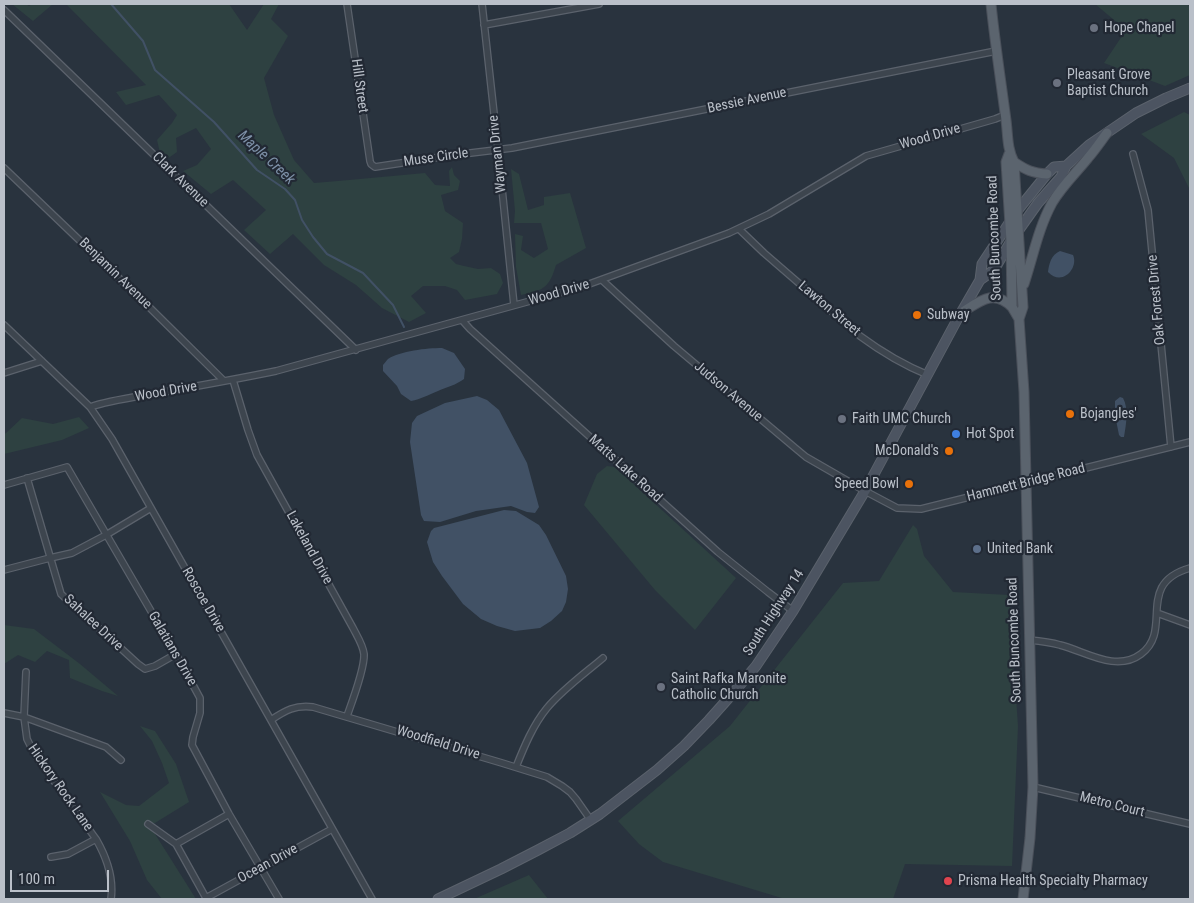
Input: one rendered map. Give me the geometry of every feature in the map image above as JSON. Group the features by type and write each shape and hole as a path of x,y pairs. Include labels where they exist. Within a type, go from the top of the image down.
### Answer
{"main road":[{"name":"South Buncombe Road","path":"991,4 1012,158 1023,307 1019,319 1024,392 1033,787 1030,838 1022,899"},
{"name":"South Highway 14","path":"980,280 994,270 1011,241 1038,203 1061,177 1066,166 1089,145 1136,113 1190,88"},
{"path":"1022,289 1039,232 1051,204 1107,133"},
{"name":"South Buncombe Road","path":"1012,158 1006,162 1011,241 1012,307 1019,319"},
{"path":"1012,158 1025,170 1047,174"},
{"name":"South Highway 14","path":"438,899 538,850 600,814 657,770 684,746 734,692 756,666 794,611 864,491 980,280 982,264 1017,210 1047,174 1054,167 1066,166"},
{"path":"961,313 982,300 990,298 1003,299 1012,307"}],"street":[{"name":"Hill Street","path":"347,4 370,161 375,167"},
{"name":"Wayman Drive","path":"482,4 514,305"},
{"path":"484,25 599,4"},
{"name":"Clark Avenue","path":"4,10 356,350"},
{"name":"Bessie Avenue","path":"498,150 996,51"},
{"name":"Wood Drive","path":"90,408 106,403 276,371 602,280 739,229 769,214 866,156 995,119 1005,114"},
{"name":"Muse Circle","path":"375,167 498,150"},
{"name":"Oak Forest Drive","path":"1133,154 1148,210 1171,447"},
{"name":"Benjamin Avenue","path":"4,168 224,381"},
{"name":"Lawton Street","path":"739,229 860,336 877,348 928,375"},
{"name":"Judson Avenue","path":"602,280 674,346 794,447 820,466 864,491"},
{"name":"Matts Lake Road","path":"462,320 718,552 794,611"},
{"name":"Roscoe Drive","path":"4,325 90,408 112,440 372,899"},
{"path":"4,373 42,361"},
{"name":"Lakeland Drive","path":"233,380 248,430 258,455 353,628 362,648 364,654 362,667 347,716"},
{"name":"Hammett Bridge Road","path":"864,491 897,508 921,509 1190,442"},
{"name":"Galatians Drive","path":"27,478 66,467 200,698 200,713 192,745 229,814 279,899"},
{"path":"4,485 27,478"},
{"name":"Sahalee Drive","path":"27,478 61,594 145,669 155,666 176,654"},
{"path":"4,570 72,553 151,508"},
{"path":"1030,640 1060,645 1115,662 1139,656 1149,646 1154,635 1157,596 1163,584 1172,576 1190,568"},
{"path":"1157,613 1190,626"},
{"path":"516,767 537,723 547,708 603,658"},
{"name":"Hickory Rock Lane","path":"26,672 24,717 27,739 35,755 96,839 110,872 111,899"},
{"name":"Woodfield Drive","path":"271,720 290,709 304,706 313,707 516,767 547,777 562,786 576,799 590,819"},
{"path":"4,712 24,717 106,746 121,760"},
{"name":"Metro Court","path":"1033,787 1190,824"},
{"path":"148,824 176,844 229,814"},
{"name":"Ocean Drive","path":"176,844 206,898 332,829"},
{"path":"51,857 68,854 96,839"}],"shaded area":[{"path":"12,4 26,4 29,6 32,4 53,4 33,21"},
{"path":"66,4 229,4 247,30 264,4 279,4 271,19 288,36 264,78 274,115 294,160 314,183 425,173 435,185 450,186 449,171 452,167 454,175 460,181 458,190 441,195 445,211 463,223 459,252 450,258 456,264 478,269 491,268 500,274 503,283 497,294 465,300 457,290 445,286 423,286 411,296 426,313 409,322 382,308 356,285 324,265 293,234 270,254 244,230 266,210 233,180 211,194 183,171 197,165 211,149 196,128 176,138 177,152 167,159 160,153 157,140 177,115 159,95 126,105 116,92 146,85"},
{"path":"1095,4 1187,4 1190,7 1190,75 1165,86 1104,63 1126,30"},
{"path":"1184,112 1190,115 1190,190 1174,158 1141,134"},
{"path":"511,169 519,174 528,210 544,205 544,197 570,193 586,248 556,265 551,279 544,287 521,295 516,267 515,234 523,236 521,250 534,258 548,249 541,223 514,223 515,211"},
{"path":"79,417 89,428 62,440 4,454 4,434 22,418 53,424"},
{"path":"607,466 615,467 736,578 695,630 655,590 584,505 597,474"},
{"path":"913,525 917,529 924,556 953,592 1009,595 1018,726 1012,866 905,864 893,899 785,899 663,862 639,844 618,821 730,726 843,583 879,581"},
{"path":"4,625 34,629 118,696 70,678 69,660 47,651 35,662 18,655 4,664"},
{"path":"140,726 155,731 176,764 189,802 150,826 196,899 162,899 147,880 130,841 100,792 126,805 139,806 169,783 152,741"},
{"path":"529,875 548,899 474,899"}],"water":[{"path":"1060,251 1073,255 1074,265 1068,274 1059,278 1048,272 1053,257"},
{"path":"442,348 454,353 465,369 464,379 421,398 411,401 401,394 397,386 383,371 383,365 393,356 414,351"},
{"path":"477,396 487,400 499,410 527,463 539,507 535,513 511,506 476,511 440,522 424,521 421,515 410,442 412,423 417,416 445,403"},
{"path":"1120,397 1125,402 1126,412 1124,437 1119,435 1115,415 1115,401"},
{"path":"504,510 516,511 539,525 546,535 566,576 568,589 562,611 540,628 515,631 481,619 463,604 433,562 427,542 434,528"}],"waterway":[{"name":"Maple Creek","path":"111,4 143,41 155,70 214,122 257,170 285,189 295,200 302,220 327,254 363,273 393,305 404,327"}],"place":[{"name":"Hope Chapel","path":"1094,28"},
{"name":"Pleasant Grove Baptist Church","path":"1057,83"},
{"name":"Subway","path":"917,315"},
{"name":"Bojangles'","path":"1070,414"},
{"name":"Faith UMC Church","path":"842,419"},
{"name":"Hot Spot","path":"956,434"},
{"name":"McDonald's","path":"949,451"},
{"name":"Speed Bowl","path":"909,484"},
{"name":"United Bank","path":"977,549"},
{"name":"Saint Rafka Maronite Catholic Church","path":"661,687"},
{"name":"Prisma Health Specialty Pharmacy","path":"948,881"}]}
